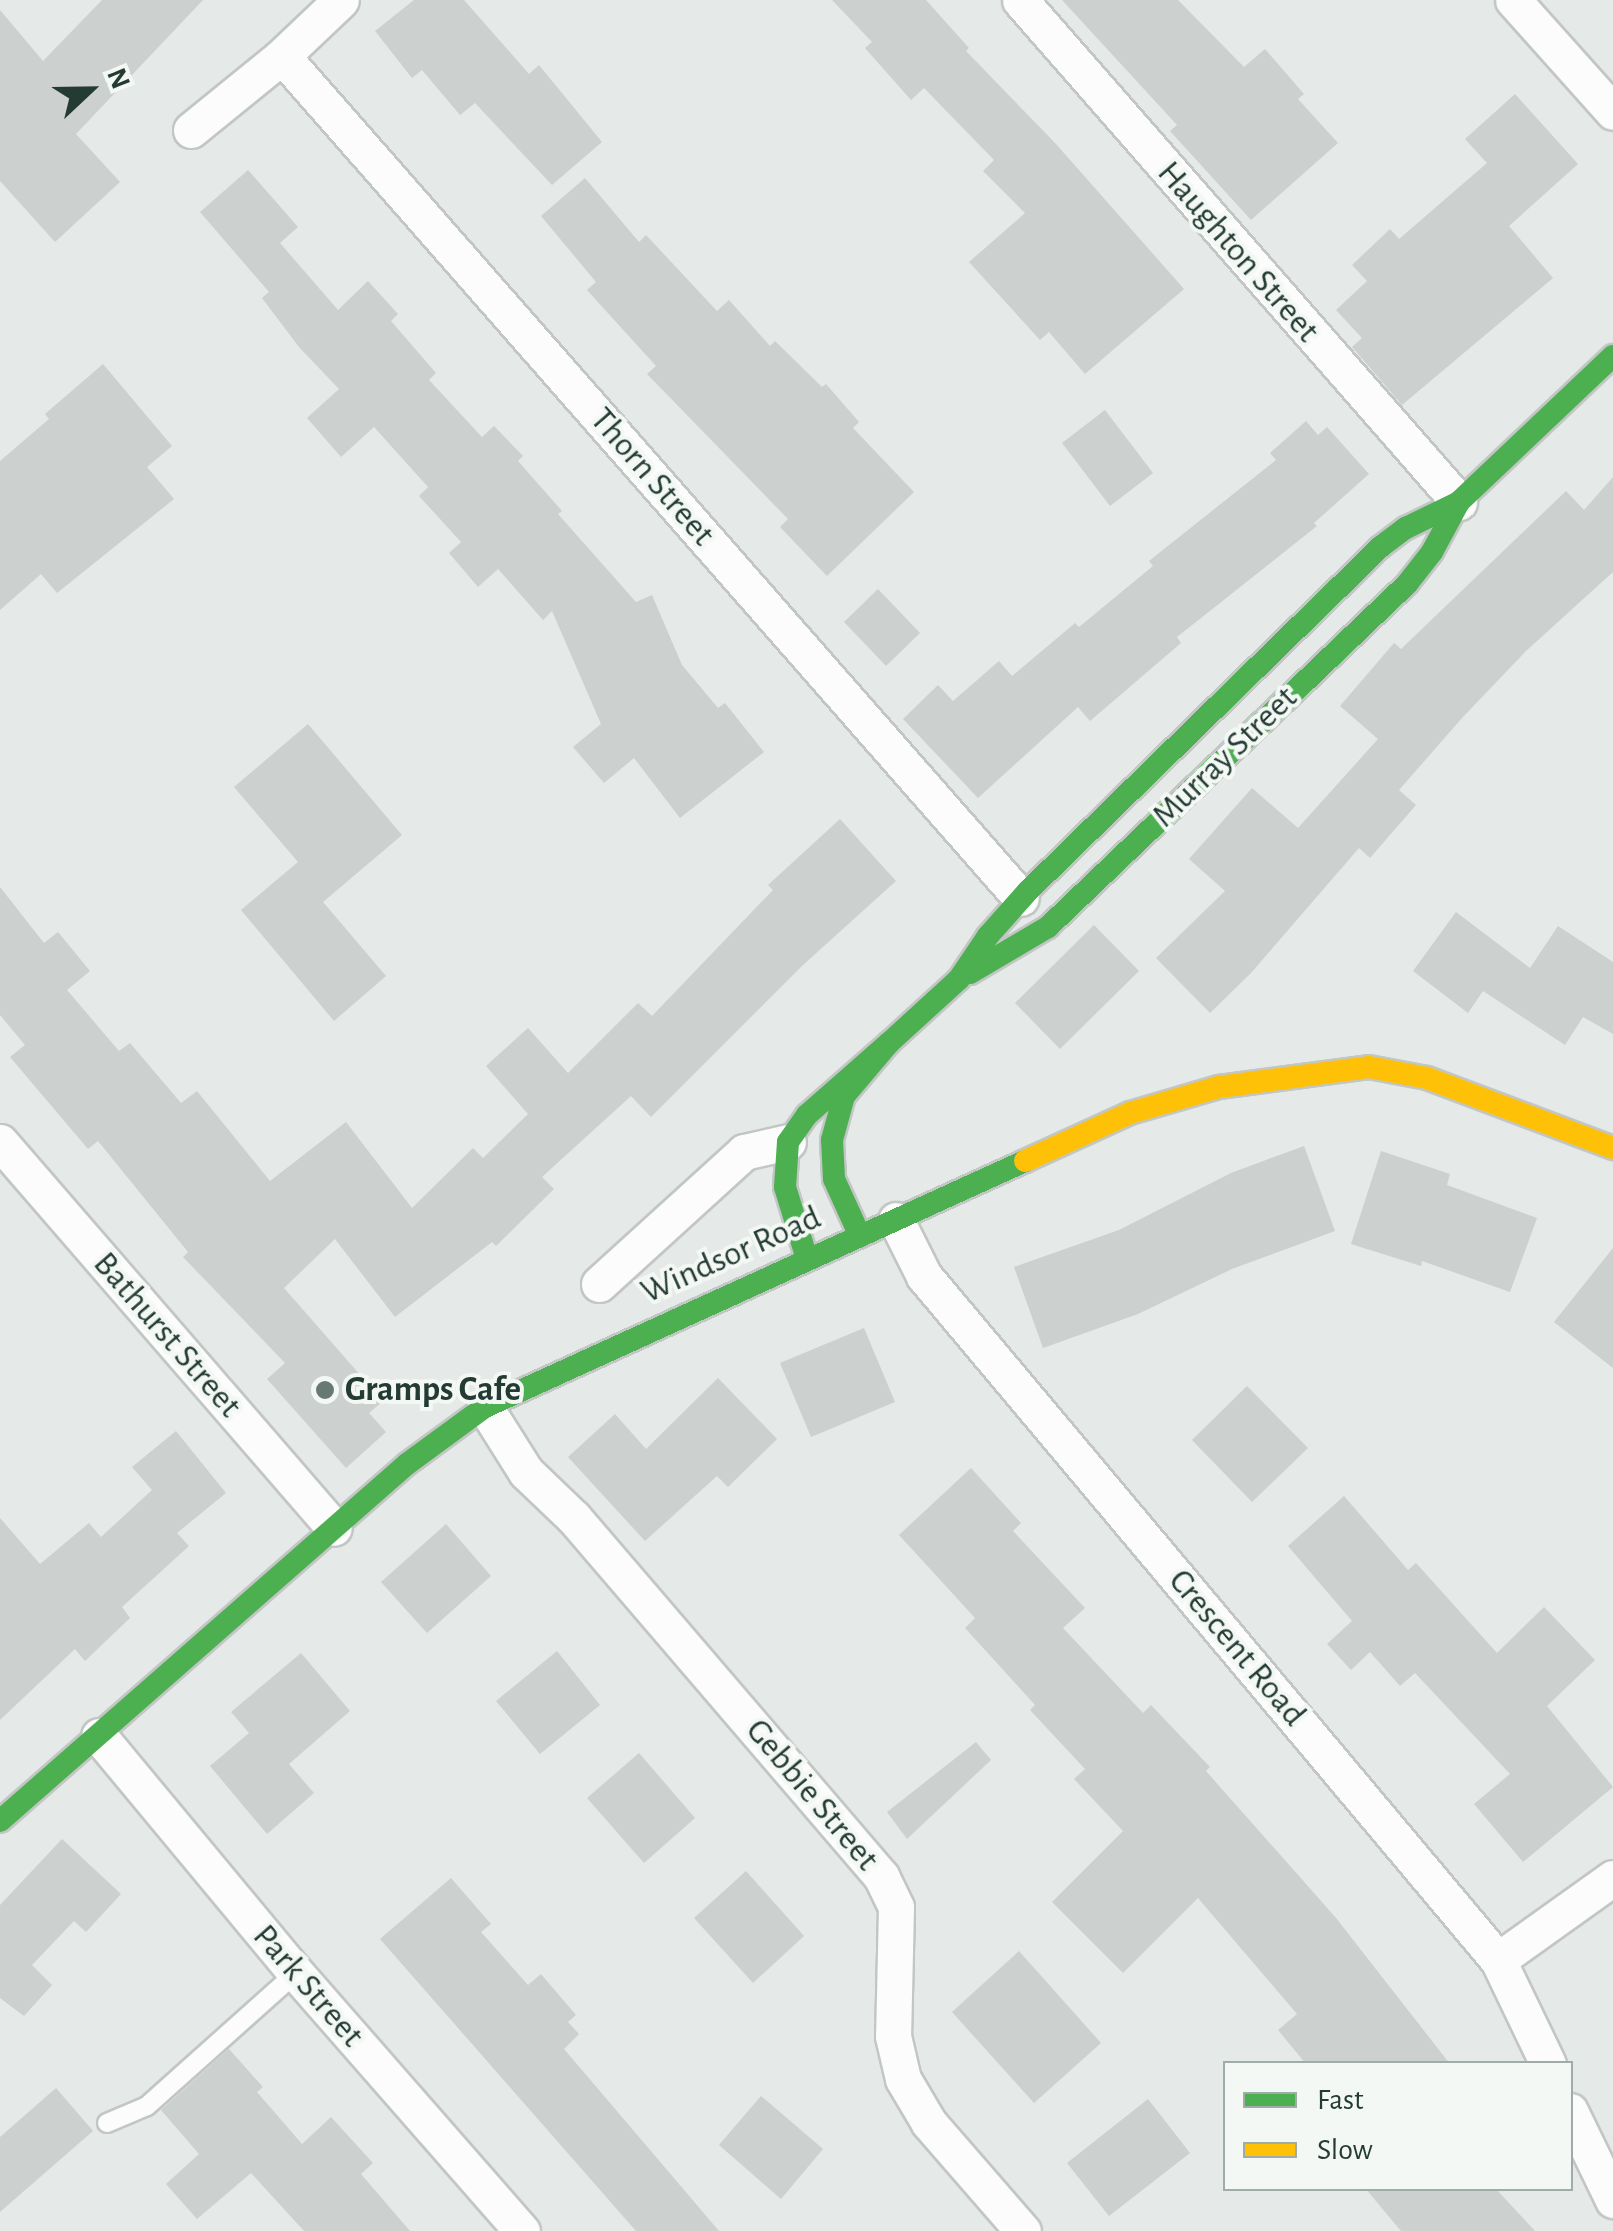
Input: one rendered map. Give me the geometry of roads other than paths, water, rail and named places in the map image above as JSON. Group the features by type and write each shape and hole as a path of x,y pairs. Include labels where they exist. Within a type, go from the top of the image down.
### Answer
{"street":[{"path":"191,130 282,56 340,0"},
{"name":"Haughton Street","path":"1020,0 1458,502"},
{"path":"1513,0 1613,112"},
{"name":"Thorn Street","path":"282,56 1021,898"},
{"name":"Murray Street","path":"959,979 988,936 1021,898 1380,548 1406,528 1458,502 1613,356"},
{"name":"Murray Street","path":"788,1142 807,1115 959,979 1048,926 1407,584 1432,552 1458,502"},
{"path":"1021,898 1048,926"},
{"name":"Murray Street","path":"860,1236 832,1173 834,1128 844,1096 889,1043"},
{"name":"Windsor Road","path":"0,1821 422,1452 485,1407 1168,1099 1345,1068 1414,1074 1613,1148"},
{"name":"Bathurst Street","path":"0,1142 334,1528"},
{"path":"599,1284 744,1152 788,1142 785,1186 808,1259"},
{"name":"Crescent Road","path":"896,1220 924,1276 1498,1960 1547,2061"},
{"name":"Gebbie Street","path":"485,1407 526,1472 574,1518 882,1876 896,1907 893,2036 903,2079 929,2123 1023,2231"},
{"name":"Park Street","path":"99,1736 296,1973 522,2231"},
{"path":"1498,1960 1613,1878"},
{"path":"1573,2117 1613,2200"}],"lane":[{"path":"107,2123 147,2106 296,1973"}],"place":[{"name":"Gramps Cafe","path":"325,1390"}]}
